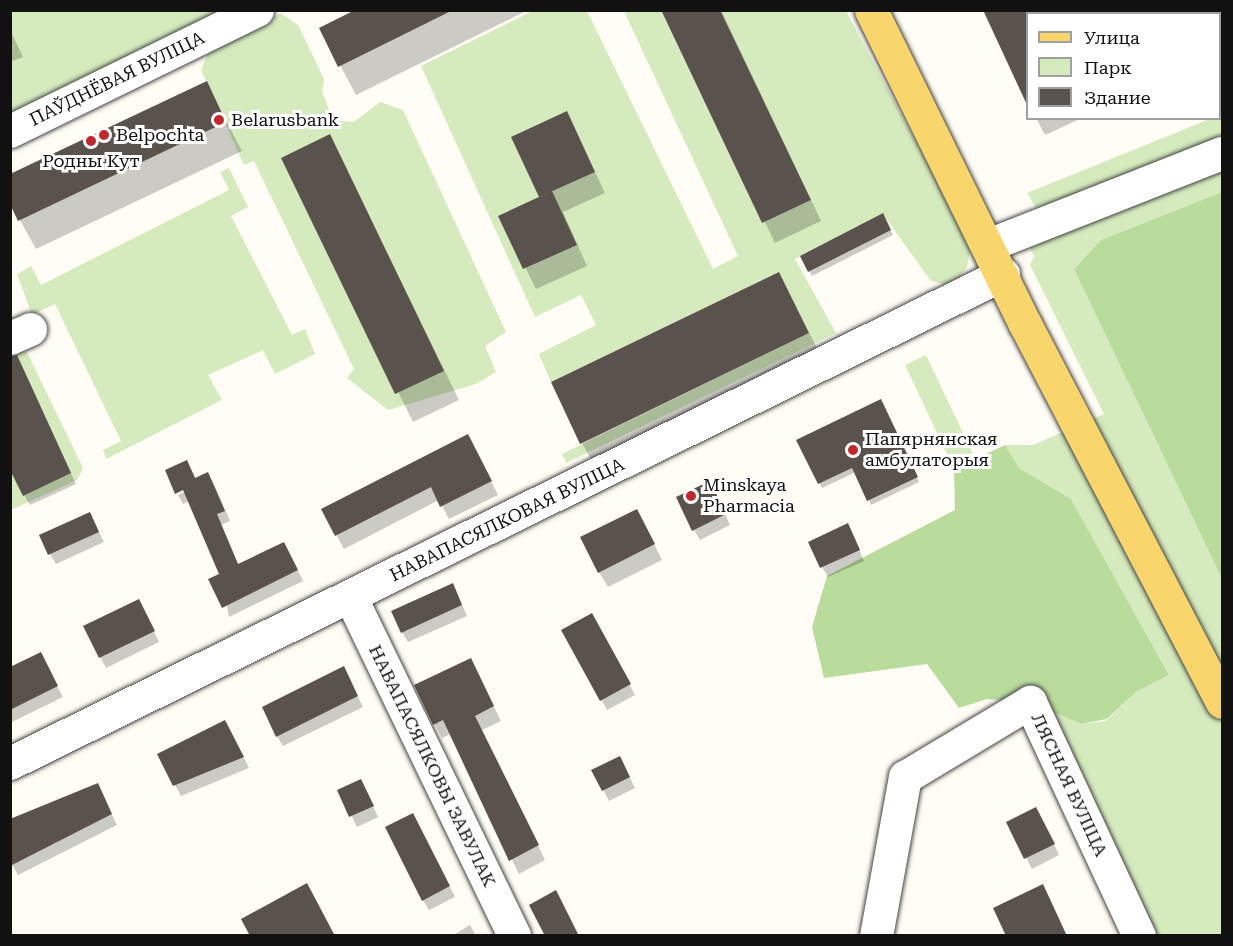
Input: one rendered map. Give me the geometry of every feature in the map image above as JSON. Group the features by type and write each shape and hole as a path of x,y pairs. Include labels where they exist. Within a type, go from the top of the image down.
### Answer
{"main road":[{"path":"871,10 988,245 1222,702"}],"street":[{"name":"ПАЎДНЁВАЯ ВУЛІЦА","path":"10,131 257,10"},
{"path":"988,245 1222,153"},
{"name":"НАВАПАСЯЛКОВАЯ ВУЛІЦА","path":"10,763 1003,274"},
{"name":"НАВАПАСЯЛКОВЫ ЗАВУЛАК","path":"350,596 514,936"},
{"name":"ЛЯСНАЯ ВУЛІЦА","path":"876,936 905,777 1030,702 1139,936"}],"shaded area":[{"path":"1180,11 1222,11 1222,95 1221,12"}],"green space":[{"path":"11,11 224,11 11,114"},
{"path":"532,11 587,11 713,269 738,256 624,11 661,11 762,223 811,200 720,11 846,11 971,245 967,267 953,286 931,281 882,213 795,259 836,333 566,463 562,454 809,333 779,272 551,382 539,354 596,325 581,295 535,317 421,66"},
{"path":"281,13 298,25 324,79 322,91 333,120 354,122 380,102 403,110 506,332 485,346 496,372 476,384 388,410 347,378 354,369 254,161 244,165 201,70 211,46"},
{"path":"1221,114 1222,192 1101,240 1074,269 1222,579 1222,935 1139,935 1030,702 1081,724 1106,721 1136,692 1169,675 1071,499 1019,468 1005,445 1033,445 1104,414 1030,265 1034,256 1023,232 1046,224 1027,193 1207,120 1221,120"},
{"path":"229,168 248,207 231,216 292,335 305,329 315,354 275,374 263,350 208,375 222,400 106,459 103,450 121,441 55,304 32,315 17,274 31,266 41,285 229,190 220,172"},
{"path":"1222,192 1222,579 1074,269 1101,240"},
{"path":"11,348 27,352 83,468 77,480 11,510"},
{"path":"926,355 975,458 954,469 905,365"},
{"path":"1005,445 1019,468 1071,499 1169,675 1136,692 1107,719 1081,724 1030,702 987,699 959,708 927,664 824,678 812,627 827,576 955,510 954,469"}],"building":[{"path":"355,10 453,10 338,67 319,28"},
{"path":"661,10 720,10 811,200 762,223"},
{"path":"983,10 1028,10 1026,12 1026,103"},
{"path":"207,81 226,122 18,221 10,204 10,174"},
{"path":"567,111 595,172 539,197 511,137"},
{"path":"330,134 444,371 395,394 281,158"},
{"path":"552,191 577,245 523,269 498,216"},
{"path":"883,213 891,230 808,272 800,256"},
{"path":"779,272 809,333 580,444 551,382"},
{"path":"17,355 71,473 23,496 10,470 10,356"},
{"name":"Папярнянская амбулаторыя","path":"881,399 918,477 867,501 852,468 818,484 796,440"},
{"path":"468,434 492,481 440,507 431,487 335,536 321,509"},
{"path":"187,460 195,478 208,472 225,511 217,514 238,564 284,542 298,570 222,608 208,579 219,574 183,490 175,494 165,470"},
{"path":"710,481 726,514 692,531 676,497"},
{"path":"637,509 655,544 598,573 580,537"},
{"path":"90,512 99,532 48,555 39,535"},
{"path":"848,523 860,550 820,568 808,542"},
{"path":"453,583 462,605 401,633 391,611"},
{"path":"139,599 155,631 99,658 83,626"},
{"path":"592,613 631,684 600,701 561,630"},
{"path":"41,652 58,686 10,710 10,667"},
{"path":"471,658 494,706 475,716 539,845 509,861 443,720 433,725 414,685"},
{"path":"344,666 358,696 276,737 262,707"},
{"path":"225,720 244,757 173,786 157,754"},
{"path":"620,756 630,777 602,791 591,770"},
{"path":"361,779 374,806 349,817 337,790"},
{"path":"98,783 112,814 10,866 10,819"},
{"path":"1036,807 1055,844 1024,859 1006,822"},
{"path":"413,813 450,886 422,901 385,827"},
{"path":"307,883 335,936 250,936 241,919"},
{"path":"1043,884 1067,936 1006,936 993,908"},
{"path":"556,890 579,936 545,936 529,905"}],"place":[{"name":"Belarusbank","path":"219,120"},
{"name":"Belpochta","path":"104,135"},
{"name":"Родны Кут","path":"91,141"},
{"name":"Папярнянская амбулаторыя","path":"853,450"},
{"name":"Minskaya Pharmacia","path":"691,496"}]}
